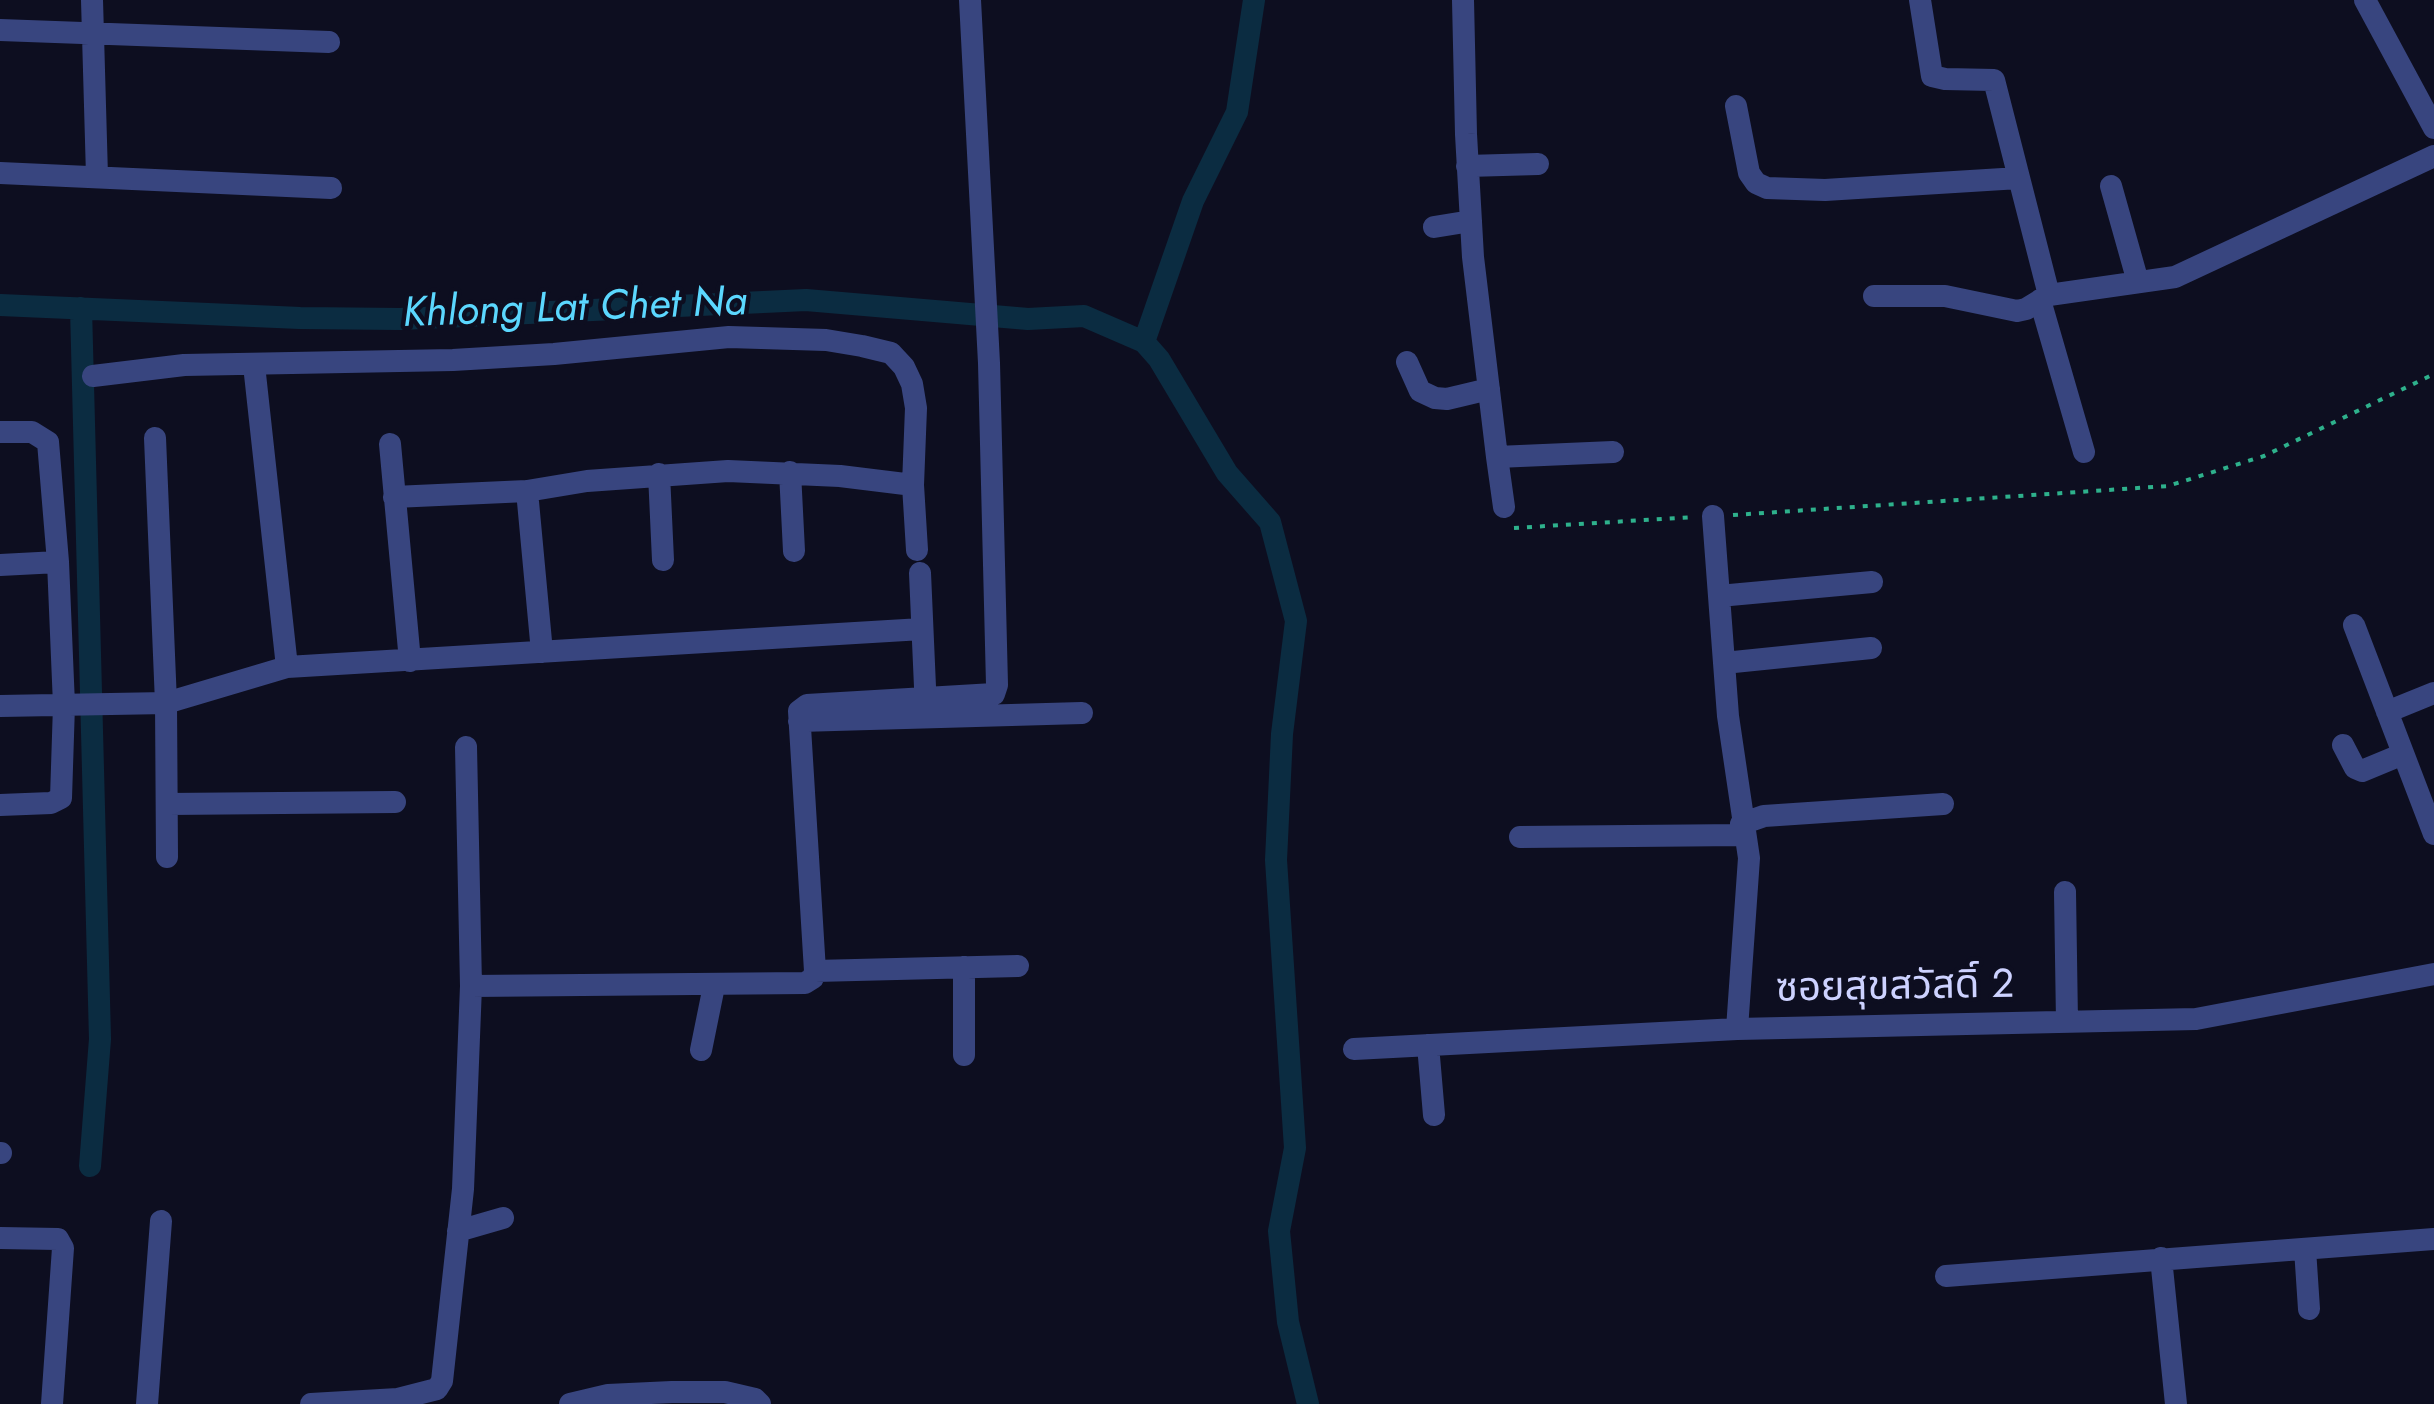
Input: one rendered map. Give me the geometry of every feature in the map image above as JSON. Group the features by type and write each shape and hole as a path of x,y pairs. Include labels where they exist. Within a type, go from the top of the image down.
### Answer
{"street":[{"path":"92,0 98,176"},
{"path":"472,986 805,983 815,971 799,710 807,704 994,694 997,685 989,363 970,0"},
{"path":"1463,0 1471,221 1504,508"},
{"path":"1920,0 1930,71 1936,78 1993,79 2084,452"},
{"path":"2365,0 2434,128"},
{"path":"0,30 328,42"},
{"path":"1736,106 1749,173 1767,188 1825,190 2018,178"},
{"path":"1874,296 1944,296 2016,311 2045,297 2175,277 2434,156"},
{"path":"1467,166 1538,164"},
{"path":"0,173 331,188"},
{"path":"2111,186 2138,282"},
{"path":"1434,227 1471,221"},
{"path":"93,376 184,366 453,360 730,337 826,340 891,353 912,384 916,408 913,485 925,687"},
{"path":"1408,362 1420,391 1435,398 1489,390"},
{"path":"254,364 287,667"},
{"path":"0,432 32,432 48,442 71,706 61,798 50,803 0,805"},
{"path":"155,438 166,703 167,857"},
{"path":"390,444 410,661"},
{"path":"1496,457 1613,452"},
{"path":"394,497 527,491 659,474 790,472 913,485"},
{"path":"790,472 794,552"},
{"path":"659,474 663,560"},
{"path":"527,491 542,652"},
{"path":"1713,516 1724,663 1742,829 1749,858 1737,1029"},
{"path":"0,565 58,562"},
{"path":"1719,596 1872,582"},
{"path":"2354,625 2434,834"},
{"path":"0,706 166,703 287,667 922,628"},
{"path":"1724,663 1871,648"},
{"path":"2387,712 2434,692"},
{"path":"799,720 1082,713"},
{"path":"2343,745 2355,768 2362,771 2403,754"},
{"path":"311,1404 400,1401 437,1389 442,1381 458,1232 472,986 466,747"},
{"path":"168,804 395,802"},
{"path":"1520,837 1742,829 1764,816 1943,804"},
{"path":"2064,892 2066,1022"},
{"path":"815,971 1018,966"},
{"path":"964,967 964,1055"},
{"name":"ซอยสุขสวัสดิ์ 2","path":"1354,1049 1737,1029 2196,1019 2434,974"},
{"path":"702,1050 714,986"},
{"path":"1428,1045 1434,1115"},
{"path":"458,1232 503,1218"},
{"path":"146,1404 161,1221"},
{"path":"0,1238 58,1239 64,1248 52,1404"},
{"path":"1946,1276 2434,1239"},
{"path":"2305,1249 2309,1309"},
{"path":"2161,1258 2176,1404"},
{"path":"570,1404 608,1396 644,1399 725,1392 755,1399 760,1404"}],"path":[{"path":"1504,508 1506,528 2168,486 2264,456 2434,374"}],"waterway":[{"path":"1144,342 1193,201 1237,112 1254,0"},
{"name":"Khlong Lat Chet Na","path":"0,305 400,319 806,300 1028,319 1084,316 1144,342 1159,359 1227,473 1270,522 1296,621 1282,734 1276,860 1295,1148 1279,1231 1288,1322 1308,1404"},
{"path":"81,308 100,1039 90,1166"}]}
